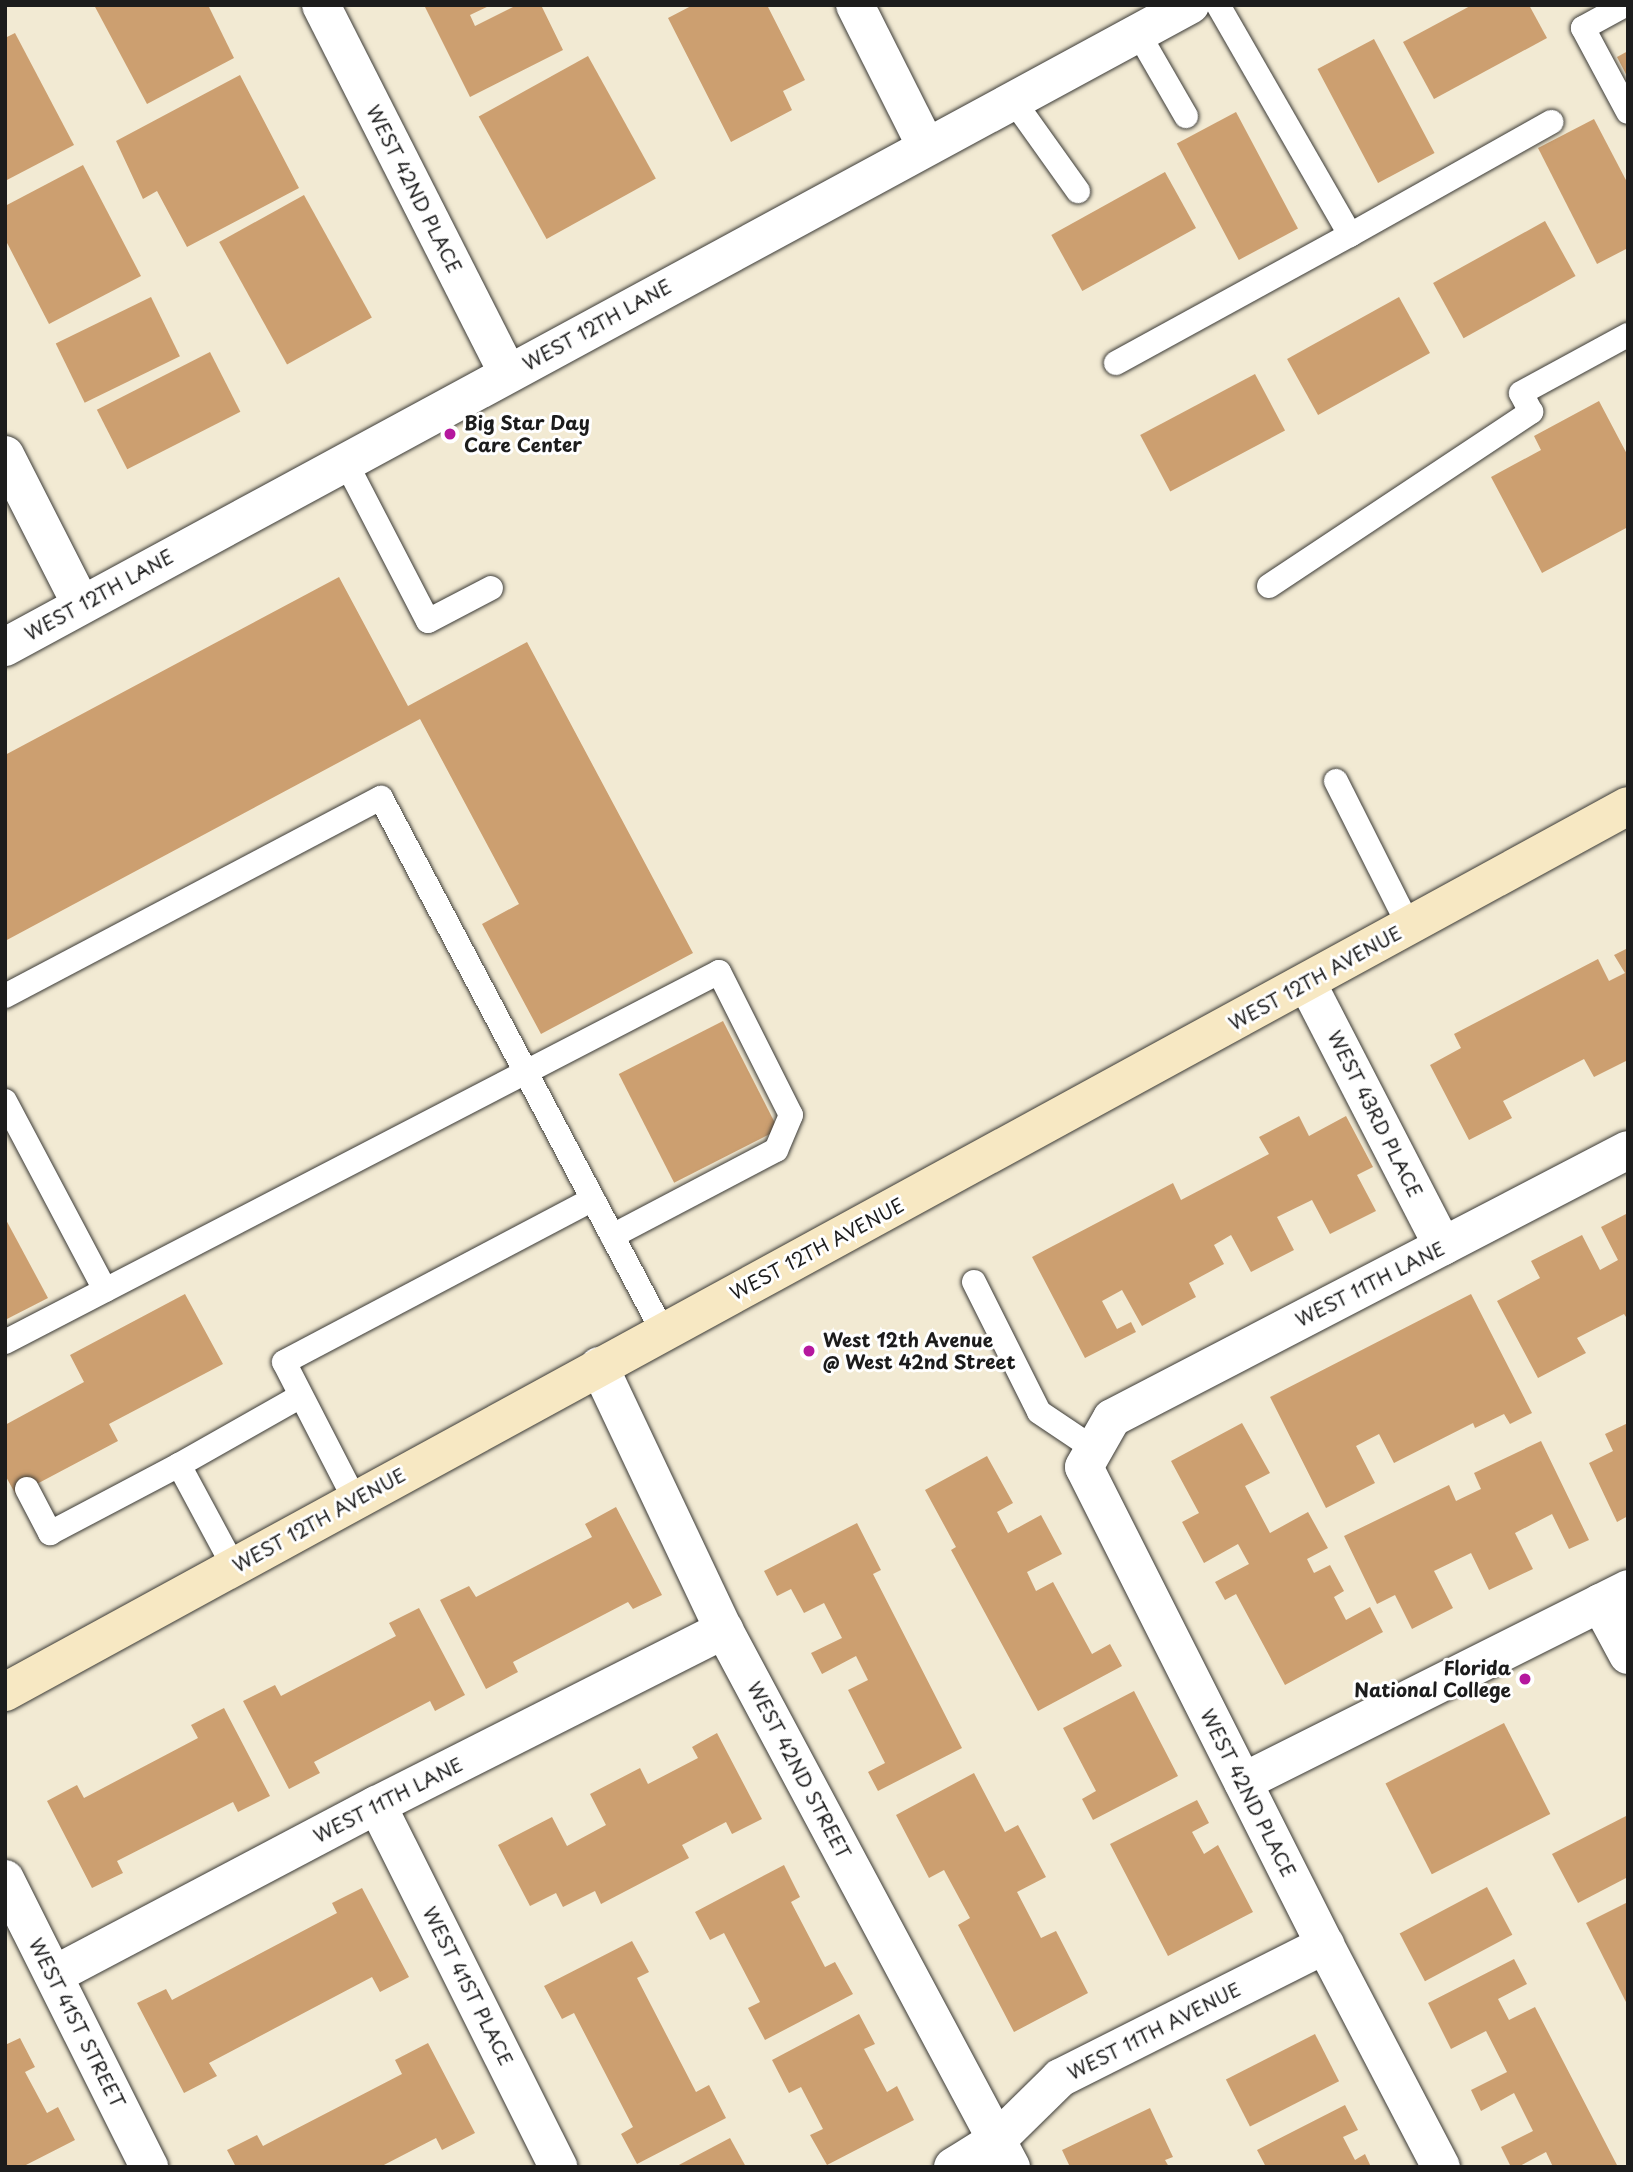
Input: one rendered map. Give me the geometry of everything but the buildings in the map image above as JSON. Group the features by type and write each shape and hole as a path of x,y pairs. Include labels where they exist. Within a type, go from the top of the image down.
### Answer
{"main road":[{"name":"WEST 12TH AVENUE","path":"5,1692 1628,806"}],"street":[{"name":"WEST 42ND PLACE","path":"321,5 508,373"},
{"path":"855,5 926,146"},
{"name":"WEST 12TH LANE","path":"5,647 1190,5"},
{"path":"8,466 81,604"},
{"name":"WEST 43RD PLACE","path":"1307,983 1443,1246"},
{"name":"WEST 11TH LANE","path":"1103,1434 1443,1246 1628,1150"},
{"name":"WEST 42ND STREET","path":"599,1366 724,1630 1005,2153"},
{"name":"WEST 42ND PLACE","path":"1103,1434 1084,1467 1325,1945 1441,2167"},
{"path":"1243,1782 1614,1596 1628,1656"},
{"name":"WEST 11TH LANE","path":"54,1975 377,1805 724,1630"},
{"name":"WEST 41ST PLACE","path":"377,1805 554,2165"},
{"name":"WEST 41ST STREET","path":"5,1879 149,2167"},
{"name":"WEST 11TH AVENUE","path":"953,2167 1005,2153 1060,2078 1325,1945"}],"lane":[{"path":"1218,5 1350,235"},
{"path":"1625,5 1583,28 1628,112"},
{"path":"1138,33 1186,116"},
{"path":"1013,100 1078,191"},
{"path":"1116,363 1551,122"},
{"path":"1269,586 1531,412 1521,393 1628,335"},
{"path":"345,461 428,621 491,588"},
{"path":"1336,781 1409,926"},
{"path":"5,996 381,798 663,1332"},
{"path":"5,1342 719,972 791,1115 776,1150 612,1236"},
{"path":"5,1101 105,1290"},
{"path":"355,1500 284,1362 593,1199"},
{"path":"974,1282 1039,1412 1103,1434"},
{"path":"27,1489 50,1533 179,1465 301,1396"},
{"path":"179,1465 234,1567"}],"place":[{"name":"Big Star Day Care Center","path":"450,434"},
{"name":"West 12th Avenue @ West 42nd Street","path":"809,1351"},
{"name":"Florida National College","path":"1525,1679"}]}
